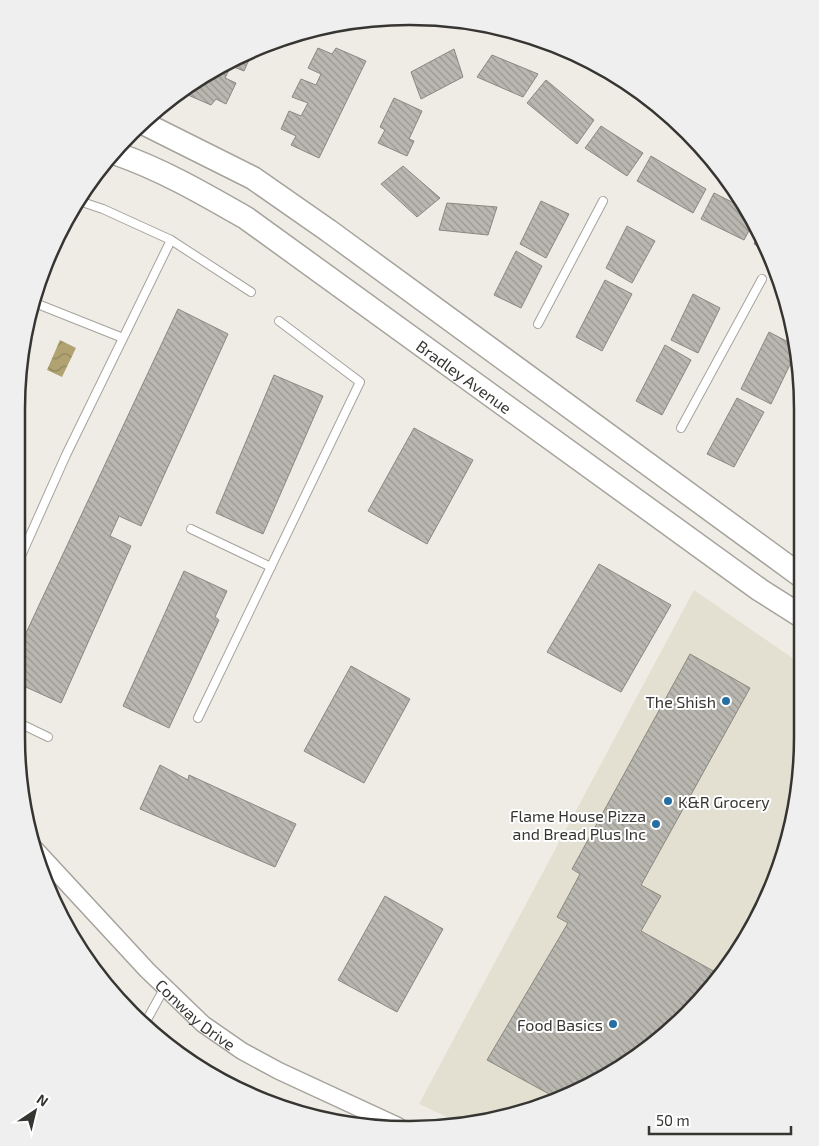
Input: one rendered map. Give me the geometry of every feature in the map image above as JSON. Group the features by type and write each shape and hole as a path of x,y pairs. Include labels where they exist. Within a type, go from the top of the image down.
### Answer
{"main road":[{"path":"150,126 215,157 269,188 794,571"},
{"name":"Bradley Avenue","path":"121,155 138,161 190,186 246,218 744,578 794,611"}],"street":[{"name":"Conway Drive","path":"46,862 102,923 203,1024 242,1051 279,1071 382,1120"}],"lane":[{"path":"538,324 603,201"},
{"path":"86,203 103,209 171,240 251,292"},
{"path":"25,547 66,455 171,240"},
{"path":"681,428 762,278"},
{"path":"40,305 123,338"},
{"path":"198,718 360,382 279,321"},
{"path":"191,529 271,568"},
{"path":"25,726 48,737"},
{"path":"148,1018 165,987"}],"shaded area":[{"path":"694,590 794,659 793,762 787,812 774,860 754,907 729,950 699,990 644,1042 602,1069 557,1092 533,1101 485,1114 451,1119 419,1104"}],"water":[{"path":"60,340 76,348 62,377 47,370"}],"building":[{"path":"318,48 332,54 336,48 366,61 319,158 291,145 296,136 281,129 289,111 301,116 308,103 292,97 301,79 316,85 321,74 308,68"},
{"path":"454,49 463,77 421,99 411,72"},
{"path":"492,55 538,74 523,97 477,77"},
{"path":"249,60 244,71 235,67"},
{"path":"229,71 225,78 236,83 226,104 216,99 211,105 188,95"},
{"path":"546,80 594,120 577,144 527,103"},
{"path":"394,98 422,111 409,139 414,141 407,156 378,143 385,130 380,127"},
{"path":"601,126 643,153 627,176 585,148"},
{"path":"651,156 706,189 693,213 637,181"},
{"path":"403,166 440,198 417,217 381,184"},
{"path":"714,193 733,203 749,230 744,240 701,219"},
{"path":"541,201 569,214 546,258 520,244"},
{"path":"447,203 497,207 488,235 439,230"},
{"path":"627,226 655,241 632,283 606,268"},
{"path":"516,251 542,266 521,308 494,295"},
{"path":"605,280 632,294 602,351 576,337"},
{"path":"693,294 720,308 698,353 671,340"},
{"path":"178,309 228,334 141,526 119,516 110,536 131,546 61,703 25,687 25,635"},
{"path":"769,332 788,342 791,362 771,404 741,389"},
{"path":"665,345 691,360 662,415 636,401"},
{"path":"274,375 323,396 263,534 216,513"},
{"path":"737,398 764,412 734,467 707,454"},
{"path":"414,428 473,460 427,544 368,511"},
{"path":"599,564 671,605 621,692 547,652"},
{"path":"184,571 227,591 215,617 219,620 169,728 123,706"},
{"path":"690,654 750,688 641,885 661,896 641,931 714,972 663,1026 644,1042 602,1069 550,1095 487,1060 568,923 557,917 580,874 572,869"},
{"path":"351,666 410,699 364,783 304,751"},
{"path":"160,765 188,780 189,775 296,824 275,867 140,809"},
{"path":"385,896 443,929 397,1012 338,980"}],"place":[{"name":"The Shish","path":"726,701"},
{"name":"K&R Grocery","path":"668,801"},
{"name":"Flame House Pizza and Bread Plus Inc","path":"656,824"},
{"name":"Food Basics","path":"613,1024"}]}
